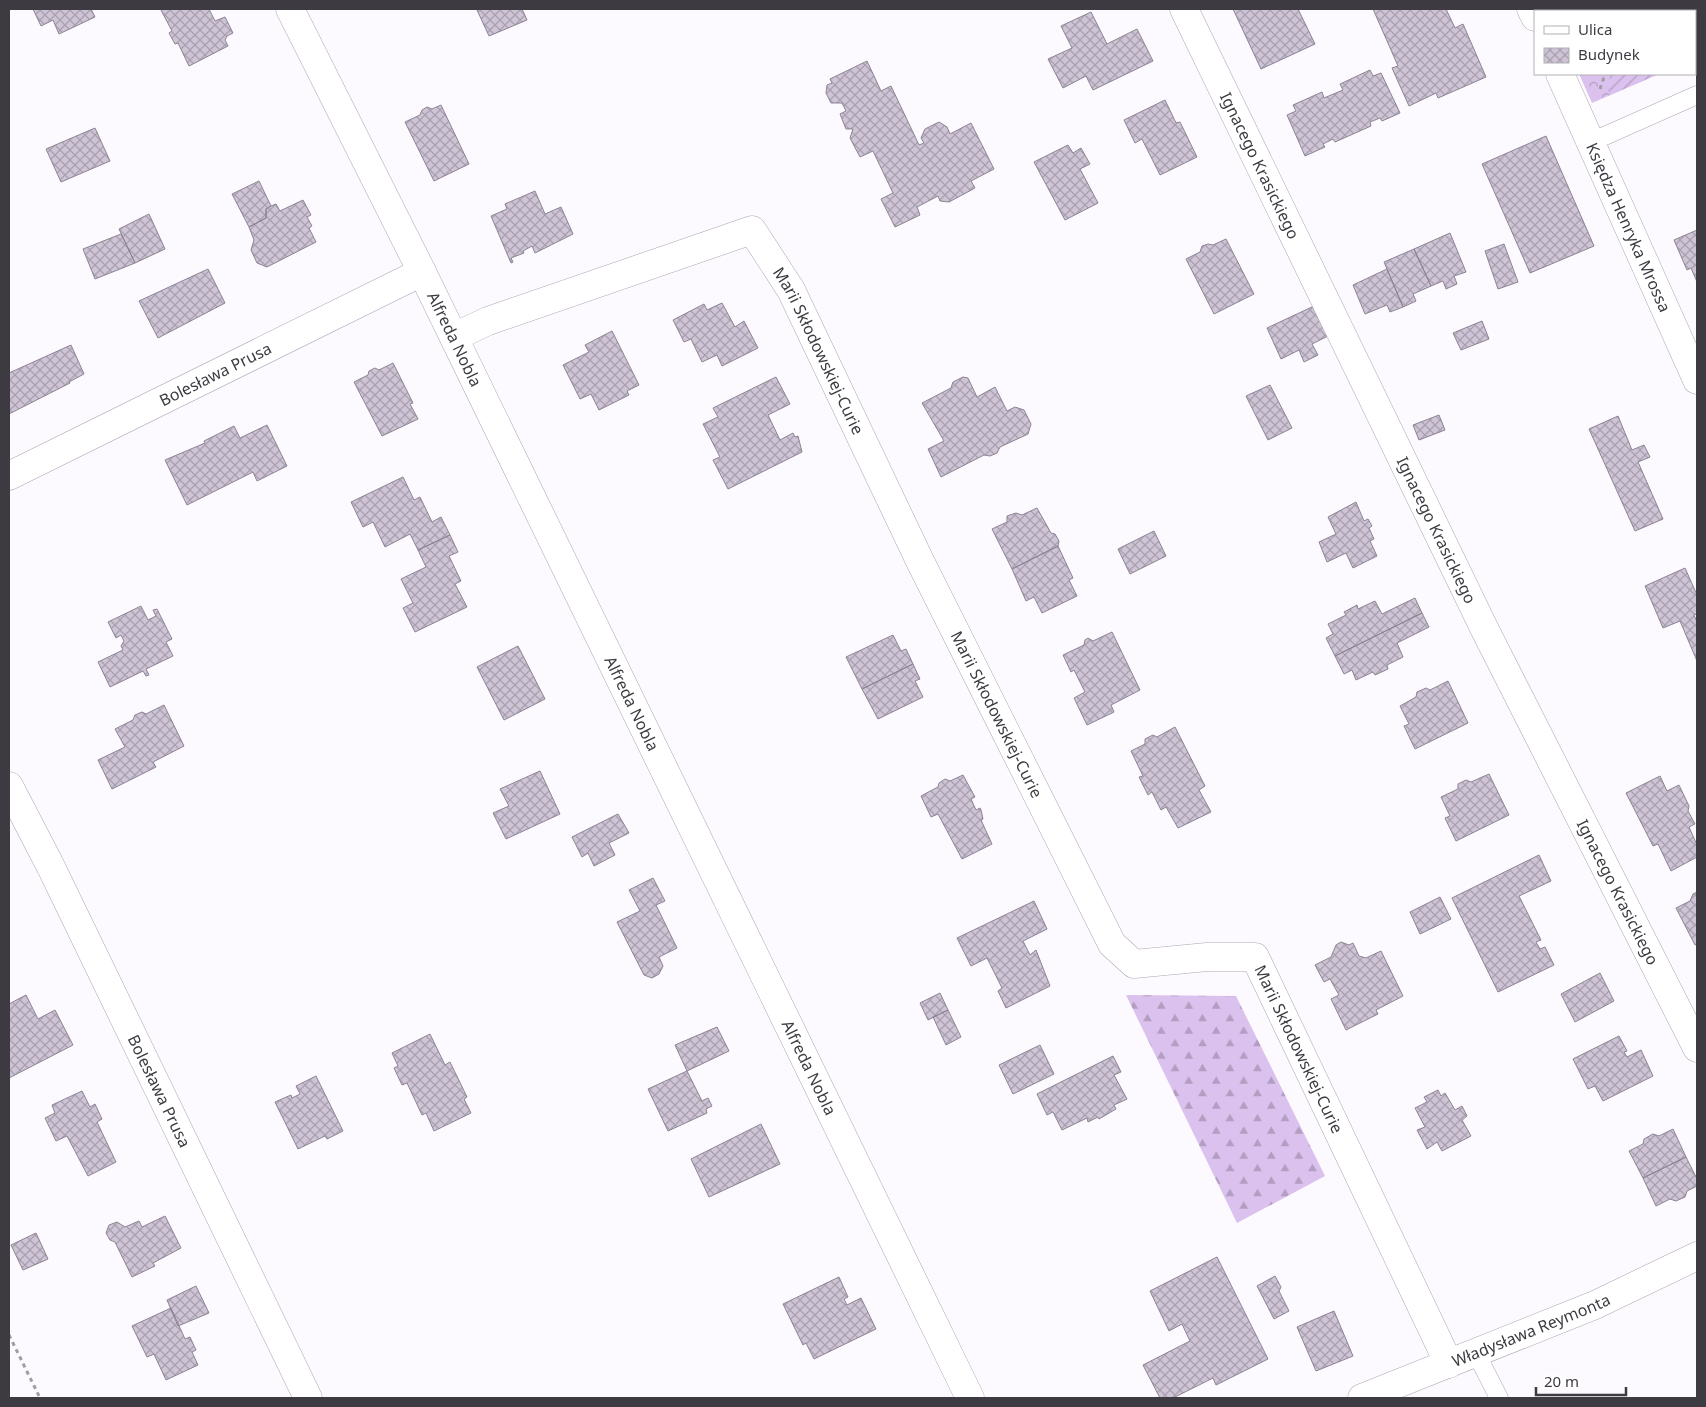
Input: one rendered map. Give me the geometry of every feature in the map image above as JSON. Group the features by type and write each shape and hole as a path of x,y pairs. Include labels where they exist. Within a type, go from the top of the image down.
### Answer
{"street":[{"name":"Alfreda Nobla","path":"290,9 454,336 970,1398"},
{"name":"Ignacego Krasickiego","path":"1184,9 1485,630 1697,1048"},
{"name":"Księdza Henryka Mrossa","path":"1560,75 1697,380"},
{"name":"Marii Skłodowskiej-Curie","path":"454,336 488,320 752,230 791,290 920,561 1112,944 1134,964 1207,958 1256,957 1449,1364"},
{"name":"Bolesława Prusa","path":"9,476 422,272"},
{"name":"Bolesława Prusa","path":"9,786 55,876 308,1398"},
{"name":"Władysława Reymonta","path":"1362,1398 1595,1304 1697,1256"}],"lane":[{"path":"1591,142 1697,94"},
{"path":"1476,1353 1499,1398"}],"path":[{"path":"1600,90 1605,75"},
{"path":"9,1335 40,1398"}],"green space":[{"path":"1686,9 1686,10 1632,10"},
{"path":"1697,9 1697,57 1696,10 1550,10"},
{"path":"1579,75 1657,75 1592,103"},
{"path":"1611,75 1657,75 1610,95 1607,87"},
{"path":"1126,995 1236,996 1325,1176 1237,1223"}],"building":[{"path":"33,9 91,9 95,17 59,34 53,20 41,26"},
{"path":"209,9 215,21 225,17 233,33 227,36 225,40 228,46 189,66 178,43 175,44 169,33 172,31 161,10"},
{"path":"522,9 527,20 489,36 477,10"},
{"path":"1233,9 1298,9 1315,44 1261,69"},
{"path":"1373,9 1446,9 1455,28 1463,24 1486,77 1438,98 1436,93 1409,106 1392,68 1398,66"},
{"path":"1091,12 1107,44 1137,29 1153,61 1093,90 1086,76 1063,88 1048,59 1072,48 1061,26"},
{"path":"867,61 881,91 891,86 919,145 924,143 921,138 925,129 939,122 947,127 950,134 971,123 994,169 971,181 975,188 949,202 940,201 938,196 917,207 920,215 895,227 881,199 893,193 873,151 860,157 850,138 853,129 846,129 840,114 846,111 842,103 831,103 826,93 827,85 832,83 830,79"},
{"path":"1370,70 1373,76 1381,73 1400,113 1382,121 1380,118 1370,122 1371,126 1335,142 1333,139 1323,144 1325,147 1305,156 1287,115 1296,111 1293,105 1322,92 1324,98 1343,90 1340,84"},
{"path":"1165,100 1176,123 1180,122 1197,157 1160,175 1142,139 1135,143 1124,120"},
{"path":"441,105 469,164 434,181 405,122 420,115 422,110 427,107 432,109"},
{"path":"95,128 110,161 61,182 46,149"},
{"path":"1546,136 1594,246 1530,273 1482,164"},
{"path":"1068,145 1073,153 1081,148 1090,164 1080,169 1098,203 1065,220 1034,162"},
{"path":"259,181 271,206 266,209 266,218 249,227 232,194"},
{"path":"535,191 545,214 561,207 573,234 535,253 532,246 523,251 524,253 511,258 513,262 511,263 491,216 507,209 505,204"},
{"path":"303,200 311,215 307,217 312,226 309,228 316,242 267,267 257,263 251,250 254,240 249,227 266,218 266,209 271,206 276,204 280,211"},
{"path":"149,214 165,249 135,263 119,229"},
{"path":"1697,230 1697,282 1691,268 1687,270 1674,240"},
{"path":"1450,233 1466,272 1454,276 1457,284 1446,289 1443,281 1431,286 1414,249"},
{"path":"121,234 135,263 95,279 83,249"},
{"path":"1226,239 1254,294 1214,314 1186,259 1200,252 1202,246 1213,245"},
{"path":"1504,244 1518,282 1498,289 1485,251"},
{"path":"1414,249 1431,286 1413,294 1416,301 1403,307 1384,262"},
{"path":"208,269 225,303 158,338 139,301"},
{"path":"1387,269 1403,307 1390,312 1387,305 1365,314 1353,285"},
{"path":"722,303 735,327 744,321 758,348 722,366 717,355 702,362 691,339 684,342 673,320 704,304 707,310"},
{"path":"1314,306 1328,336 1312,344 1318,355 1304,362 1299,350 1281,359 1267,328"},
{"path":"1482,321 1489,339 1461,350 1453,333"},
{"path":"612,331 639,385 627,391 629,395 599,410 591,394 580,399 563,365 589,352 585,345"},
{"path":"71,345 84,374 9,414 9,373"},
{"path":"393,363 413,403 410,404 418,419 382,436 354,382 368,375 369,371 375,368 379,370"},
{"path":"776,377 790,404 768,415 780,440 793,433 795,437 798,436 802,452 728,489 713,460 720,457 703,424 718,417 713,408"},
{"path":"963,377 968,378 977,397 995,387 1007,411 1015,407 1024,410 1031,424 1028,434 1000,447 997,453 990,456 984,455 941,477 928,449 944,441 922,403 951,388 953,382"},
{"path":"1270,385 1292,428 1268,440 1246,396"},
{"path":"1439,415 1445,430 1419,440 1413,425"},
{"path":"1618,416 1632,450 1644,445 1650,457 1638,462 1663,519 1635,531 1589,429"},
{"path":"267,425 287,466 257,481 253,472 187,505 165,460 205,443 204,441 234,426 240,438"},
{"path":"403,477 414,500 420,497 432,522 441,517 450,535 418,550 410,534 385,547 373,522 363,527 351,502"},
{"path":"1356,502 1364,521 1368,519 1372,526 1369,528 1374,539 1370,541 1377,556 1353,568 1346,553 1327,562 1319,542 1336,534 1328,517"},
{"path":"1037,508 1051,533 1055,534 1059,541 1058,546 1012,569 992,529 1007,522 1007,516 1016,513 1022,515"},
{"path":"1154,531 1166,556 1130,574 1118,549"},
{"path":"450,535 458,552 449,556 461,581 455,584 467,607 415,632 403,608 413,603 401,579 426,567 418,550"},
{"path":"1058,546 1073,578 1069,580 1077,596 1042,613 1034,597 1026,601 1012,569"},
{"path":"1685,568 1697,595 1697,614 1694,615 1697,622 1697,661 1680,621 1663,628 1645,586"},
{"path":"1415,598 1422,613 1335,656 1326,638 1333,634 1328,624 1346,615 1344,612 1357,605 1358,609 1375,601 1382,614"},
{"path":"141,606 148,620 156,616 153,610 157,609 172,639 166,642 173,656 146,669 149,675 146,676 143,671 110,687 98,662 123,650 121,646 124,641 121,635 116,638 108,622"},
{"path":"1422,613 1429,627 1397,643 1403,657 1387,665 1388,669 1375,675 1373,672 1356,680 1352,670 1344,674 1335,656"},
{"path":"1112,632 1140,690 1111,705 1114,712 1087,725 1074,698 1085,692 1074,670 1071,672 1063,655 1084,645 1085,640 1088,638 1093,641"},
{"path":"893,635 901,651 906,649 913,664 862,689 846,657"},
{"path":"518,646 545,699 504,720 477,667"},
{"path":"913,664 920,679 915,681 923,697 878,719 862,689"},
{"path":"1448,681 1468,723 1415,749 1404,726 1409,724 1400,706 1416,697 1417,692 1426,688 1430,690"},
{"path":"164,705 184,746 153,762 156,767 112,789 98,760 125,747 115,729 133,720 135,715 142,712 146,714"},
{"path":"1175,727 1205,786 1199,790 1211,812 1178,828 1166,807 1161,810 1152,792 1148,795 1139,777 1143,776 1131,751 1145,744 1145,739 1153,735 1157,737"},
{"path":"540,771 560,814 506,839 493,813 509,806 500,789"},
{"path":"1489,774 1509,815 1456,841 1445,818 1450,816 1441,797 1458,789 1458,784 1466,780 1471,782"},
{"path":"963,775 975,797 971,799 976,810 980,808 981,810 983,819 981,820 992,844 962,859 938,814 931,817 921,796 938,787 939,783 945,779 950,781"},
{"path":"1660,776 1667,791 1679,785 1689,806 1688,811 1695,824 1689,827 1697,845 1697,857 1671,871 1658,844 1653,846 1626,793"},
{"path":"618,814 629,833 609,843 615,855 594,866 588,853 582,857 572,837"},
{"path":"1539,855 1551,881 1519,896 1541,940 1536,942 1540,949 1545,947 1554,965 1498,992 1452,898"},
{"path":"653,878 665,901 656,905 677,948 659,957 663,966 659,974 652,978 644,975 617,922 640,911 629,890"},
{"path":"1697,892 1697,944 1695,945 1676,908 1690,901 1693,894"},
{"path":"1440,897 1451,919 1420,934 1410,912"},
{"path":"1034,901 1047,929 1023,941 1030,955 1036,950 1050,986 1006,1008 998,991 1002,988 987,958 971,966 957,938"},
{"path":"1341,942 1349,945 1353,943 1359,956 1366,958 1381,951 1403,996 1376,1010 1378,1014 1346,1030 1331,999 1339,995 1330,979 1324,982 1315,965 1331,957 1336,945"},
{"path":"1600,973 1614,1001 1575,1022 1561,994"},
{"path":"940,993 948,1010 928,1020 920,1003"},
{"path":"26,995 38,1019 55,1010 73,1045 9,1078 9,1004"},
{"path":"948,1010 961,1037 946,1045 933,1017"},
{"path":"717,1027 729,1051 687,1071 675,1045"},
{"path":"430,1034 445,1065 450,1062 467,1097 464,1099 471,1113 434,1131 426,1113 422,1115 407,1083 402,1085 394,1068 398,1066 392,1053"},
{"path":"1619,1036 1627,1051 1624,1052 1627,1057 1641,1050 1653,1076 1603,1101 1595,1086 1588,1089 1573,1059"},
{"path":"1040,1045 1054,1074 1013,1094 999,1065"},
{"path":"1113,1056 1121,1072 1114,1075 1127,1099 1114,1105 1116,1109 1099,1119 1098,1117 1088,1122 1087,1118 1062,1130 1053,1112 1047,1115 1037,1094"},
{"path":"687,1071 702,1101 708,1098 712,1106 706,1109 707,1113 668,1131 648,1089"},
{"path":"316,1076 343,1131 327,1139 325,1136 298,1149 275,1102 291,1095 292,1098 300,1094 296,1086"},
{"path":"1438,1090 1441,1096 1445,1093 1455,1110 1462,1106 1467,1116 1462,1120 1471,1136 1442,1151 1437,1142 1427,1149 1417,1130 1425,1127 1415,1108 1427,1102 1424,1097"},
{"path":"82,1091 90,1107 95,1104 102,1119 97,1122 116,1162 88,1176 67,1136 56,1141 45,1118 55,1113 52,1105"},
{"path":"761,1124 780,1164 709,1197 691,1159"},
{"path":"1673,1129 1686,1157 1643,1178 1629,1151 1643,1144 1644,1139 1653,1134 1659,1136"},
{"path":"1686,1157 1697,1179 1697,1186 1687,1191 1685,1197 1676,1201 1670,1199 1656,1206 1643,1178"},
{"path":"165,1216 181,1248 153,1263 155,1266 132,1277 115,1242 110,1240 106,1233 109,1225 117,1222 125,1227 139,1221 142,1227"},
{"path":"36,1233 48,1259 23,1270 11,1245"},
{"path":"1217,1257 1268,1359 1216,1385 1213,1378 1173,1398 1160,1398 1143,1365 1190,1341 1182,1324 1169,1331 1150,1291"},
{"path":"1275,1276 1281,1287 1279,1291 1289,1311 1274,1319 1257,1286"},
{"path":"839,1277 848,1297 844,1299 847,1305 861,1298 876,1329 814,1359 806,1343 803,1345 783,1304"},
{"path":"196,1286 209,1313 178,1326 167,1300"},
{"path":"171,1308 185,1339 190,1337 196,1350 192,1352 198,1365 166,1380 154,1354 147,1357 132,1326"},
{"path":"1334,1311 1353,1356 1316,1371 1297,1327"}]}
